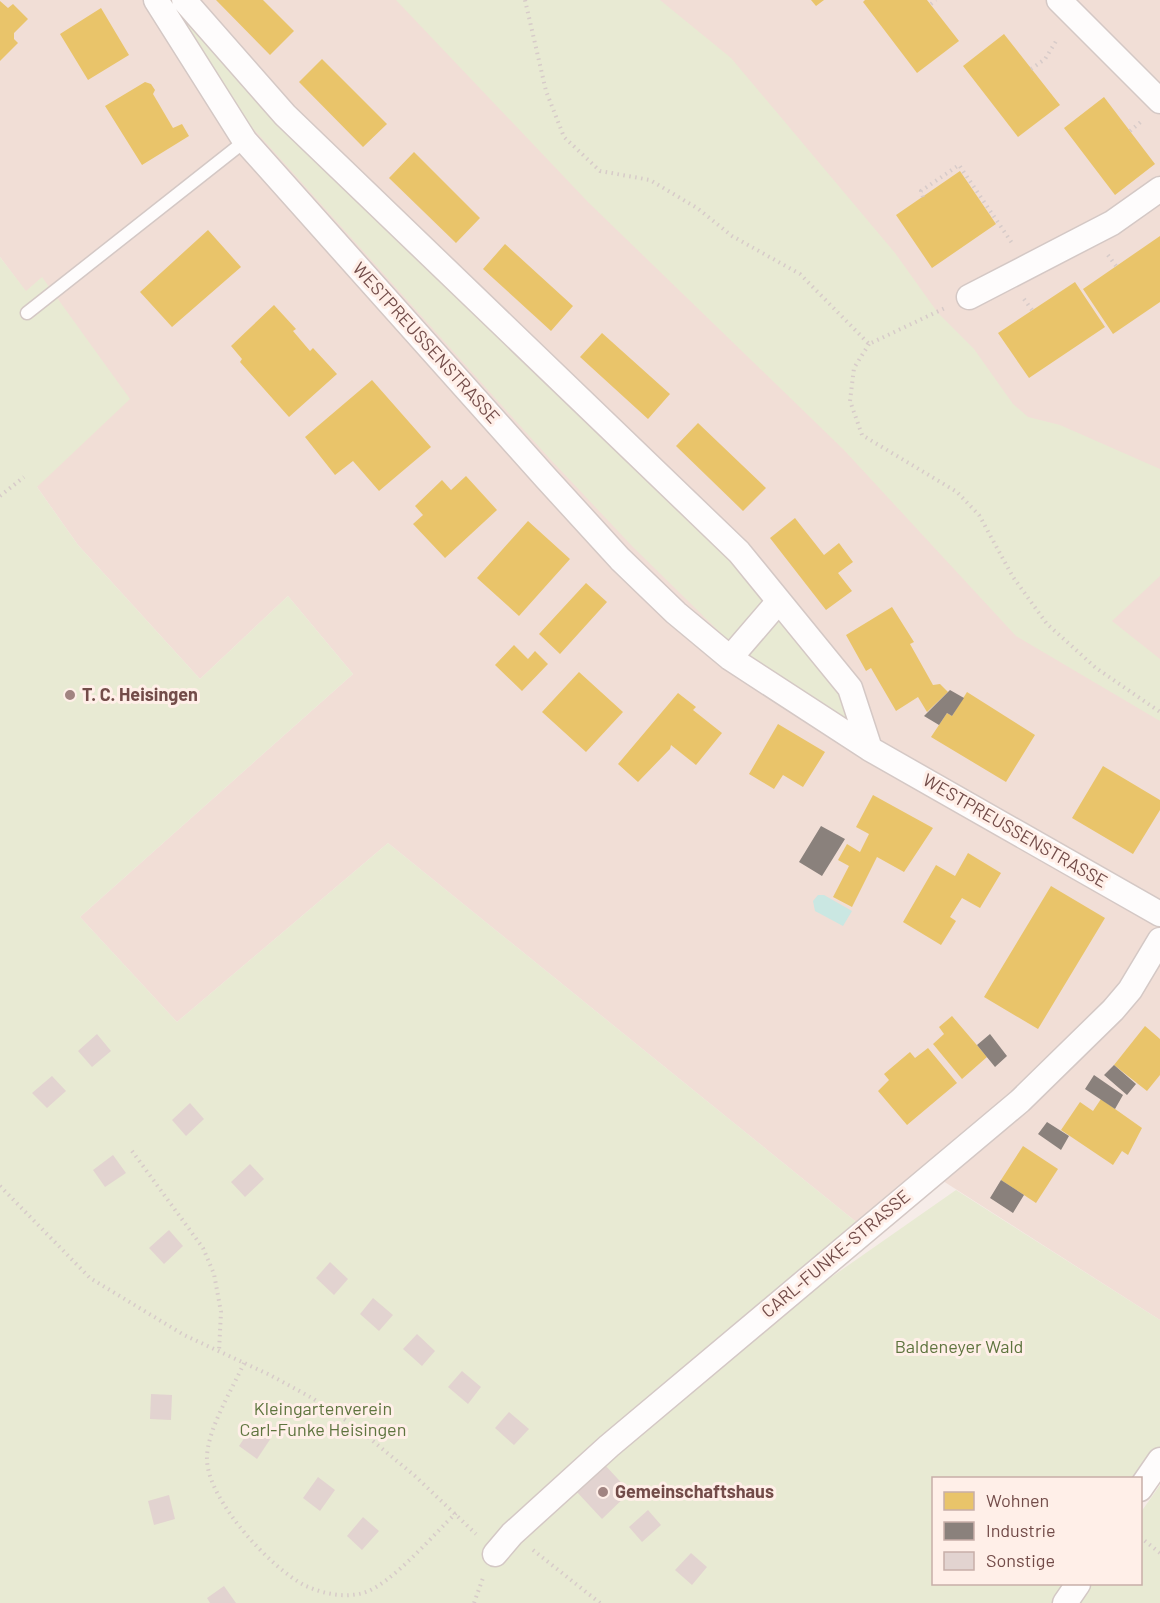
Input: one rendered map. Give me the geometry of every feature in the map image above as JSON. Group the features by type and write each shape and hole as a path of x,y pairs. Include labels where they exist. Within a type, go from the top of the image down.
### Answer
{"street":[{"name":"WESTPREUSSENSTRASSE","path":"156,0 245,141 620,559 676,613 730,658 870,749 1160,914"},
{"path":"184,0 285,115 739,552 850,688 870,749"},
{"path":"1065,7 1160,101"},
{"path":"969,297 1112,223 1160,189"},
{"path":"730,658 778,601"},
{"name":"CARL-FUNKE-STRASSE","path":"495,1554 512,1534 618,1438 1020,1101 1118,1003 1160,940"},
{"path":"1142,1486 1160,1460"},
{"path":"1065,1603 1077,1585"}],"lane":[{"path":"27,313 245,141"}],"path":[{"path":"525,0 546,91 564,137 600,171 650,180 697,208 732,236 800,274 869,344"},
{"path":"931,4 936,0"},
{"path":"1031,69 1045,59 1065,7"},
{"path":"923,197 921,191 959,165 1006,232 1025,268"},
{"path":"969,297 869,344 854,368 850,401 862,435 957,492 979,515 1013,576 1047,624 1096,668 1160,712"},
{"path":"0,496 24,477"},
{"path":"132,1151 203,1248 214,1274 221,1312 219,1351"},
{"path":"0,1186 90,1278 184,1335 312,1398 356,1427 456,1513 495,1554"},
{"path":"244,1363 208,1446 209,1475 224,1504 246,1534 290,1576 305,1585 334,1595 365,1592 383,1583 456,1513"},
{"path":"512,1534 600,1603"},
{"path":"1142,1539 1160,1553"}],"shaded area":[{"path":"0,0 1160,0 1160,1320 929,1172 860,1225 388,843 177,1022 80,917 353,674 288,596 200,679 78,545 37,487 42,278 26,292 0,257"}],"green space":[{"path":"162,0 179,0 725,549 823,669 840,694 854,725 740,652 633,547 550,459 249,124"},
{"path":"396,0 660,0 731,58 895,253 938,313 974,349 1013,404 1028,417 1060,425 1160,469 1160,576 1112,621 1160,659 1160,721 1016,636 844,450 588,202"},
{"path":"0,257 26,291 42,277 130,399 37,487 78,545 200,679 288,596 353,674 80,917 177,1022 388,843 860,1225 717,1357 956,1190 1160,1320 1160,1454 1141,1477 932,1477 932,1585 1073,1585 1061,1603 0,1603"},
{"path":"1160,1485 1160,1603 1074,1603 1087,1585 1142,1585 1142,1511"}],"water":[{"path":"818,895 824,895 852,911 843,926 815,911 813,901"}],"building: Wohnen":[{"path":"216,0 263,0 294,31 270,55"},
{"path":"811,0 824,0 816,6"},
{"path":"865,0 927,0 959,41 917,73 863,2"},
{"path":"0,1 8,8 13,4 28,19 14,33 14,39 18,43 0,61"},
{"path":"101,8 129,55 88,80 60,34"},
{"path":"1004,34 1060,105 1018,137 963,66"},
{"path":"322,59 387,124 363,147 299,82"},
{"path":"145,82 151,84 155,90 153,94 173,128 182,124 189,136 142,165 105,106"},
{"path":"1104,97 1155,164 1115,195 1064,128"},
{"path":"414,152 480,218 456,243 389,178"},
{"path":"960,171 996,224 932,268 896,215"},
{"path":"208,230 241,267 172,327 140,292"},
{"path":"1160,236 1160,302 1113,334 1083,289"},
{"path":"505,244 573,306 551,331 483,269"},
{"path":"1075,282 1105,327 1029,378 998,333"},
{"path":"274,305 296,329 293,331 310,351 313,348 337,374 289,417 240,362 242,359 231,346"},
{"path":"602,333 670,394 648,419 580,357"},
{"path":"372,380 431,447 379,491 353,461 335,475 305,437"},
{"path":"698,423 766,488 743,511 676,446"},
{"path":"466,476 497,510 445,558 413,524 423,515 415,506 442,480 451,490"},
{"path":"795,518 824,555 839,543 853,562 838,573 852,591 826,610 770,538"},
{"path":"528,521 570,559 519,616 477,578"},
{"path":"586,583 607,602 560,654 539,634"},
{"path":"892,607 914,642 910,644 933,685 940,684 948,692 927,712 918,697 896,711 871,668 866,671 846,635"},
{"path":"514,645 528,659 535,651 548,664 522,691 495,665"},
{"path":"579,672 623,712 586,752 542,712"},
{"path":"967,692 1035,735 1006,782 931,737 947,713 952,716"},
{"path":"678,693 696,707 693,710 722,733 696,765 671,745 670,749 638,782 618,764"},
{"path":"778,724 825,752 803,787 783,775 774,789 749,774"},
{"path":"1103,766 1160,800 1160,810 1133,854 1072,818"},
{"path":"873,795 933,828 904,872 877,857 852,907 833,897 849,866 838,860 847,844 860,852 869,834 856,827"},
{"path":"968,853 1001,873 980,908 962,898 950,917 956,921 941,945 903,922 936,865 955,876"},
{"path":"1051,886 1105,918 1038,1029 984,997"},
{"path":"952,1016 987,1057 962,1079 933,1044 944,1034 939,1027"},
{"path":"1145,1026 1160,1039 1160,1075 1147,1091 1114,1065"},
{"path":"928,1048 957,1083 907,1125 878,1091 889,1080 884,1074 910,1052 915,1058"},
{"path":"1101,1099 1142,1128 1128,1155 1122,1151 1113,1165 1061,1130 1080,1102 1093,1111"},
{"path":"1023,1146 1058,1169 1036,1203 1001,1180"}],"building: Industrie":[{"path":"950,690 964,698 952,716 947,713 939,725 924,716"},
{"path":"821,826 845,839 822,876 799,862"},
{"path":"990,1034 1007,1056 995,1067 977,1045"},
{"path":"1114,1065 1136,1084 1127,1095 1104,1075"},
{"path":"1094,1075 1123,1095 1115,1109 1085,1089"},
{"path":"1047,1122 1069,1136 1061,1150 1038,1134"},
{"path":"1001,1180 1024,1195 1013,1213 990,1198"}],"building: Sonstige":[{"path":"97,1034 111,1051 92,1067 78,1051"},
{"path":"52,1076 66,1091 47,1108 32,1093"},
{"path":"190,1103 204,1119 186,1136 172,1120"},
{"path":"113,1155 126,1173 105,1187 93,1170"},
{"path":"250,1164 264,1179 245,1197 231,1182"},
{"path":"169,1230 183,1246 164,1264 149,1248"},
{"path":"330,1262 348,1279 334,1295 316,1278"},
{"path":"373,1298 393,1315 379,1331 360,1314"},
{"path":"417,1334 435,1351 422,1366 403,1349"},
{"path":"462,1371 481,1387 468,1404 448,1387"},
{"path":"151,1394 172,1395 171,1420 150,1419"},
{"path":"509,1412 529,1429 514,1445 495,1428"},
{"path":"253,1425 271,1438 257,1459 239,1446"},
{"name":"Gemeinschaftshaus","path":"604,1464 630,1492 602,1519 576,1491"},
{"path":"318,1477 335,1490 320,1511 303,1498"},
{"path":"169,1495 175,1519 154,1525 148,1501"},
{"path":"648,1510 661,1525 642,1542 629,1527"},
{"path":"363,1517 379,1531 362,1550 347,1536"},
{"path":"691,1553 707,1567 692,1585 675,1570"},
{"path":"224,1586 236,1603 210,1603 207,1598"}],"place":[{"name":"T. C. Heisingen","path":"70,695"},
{"name":"Gemeinschaftshaus","path":"603,1492"}],"park label":[{"name":"Baldeneyer Wald","path":"959,1347"},
{"name":"Kleingartenverein Carl-Funke Heisingen","path":"323,1419"}]}
